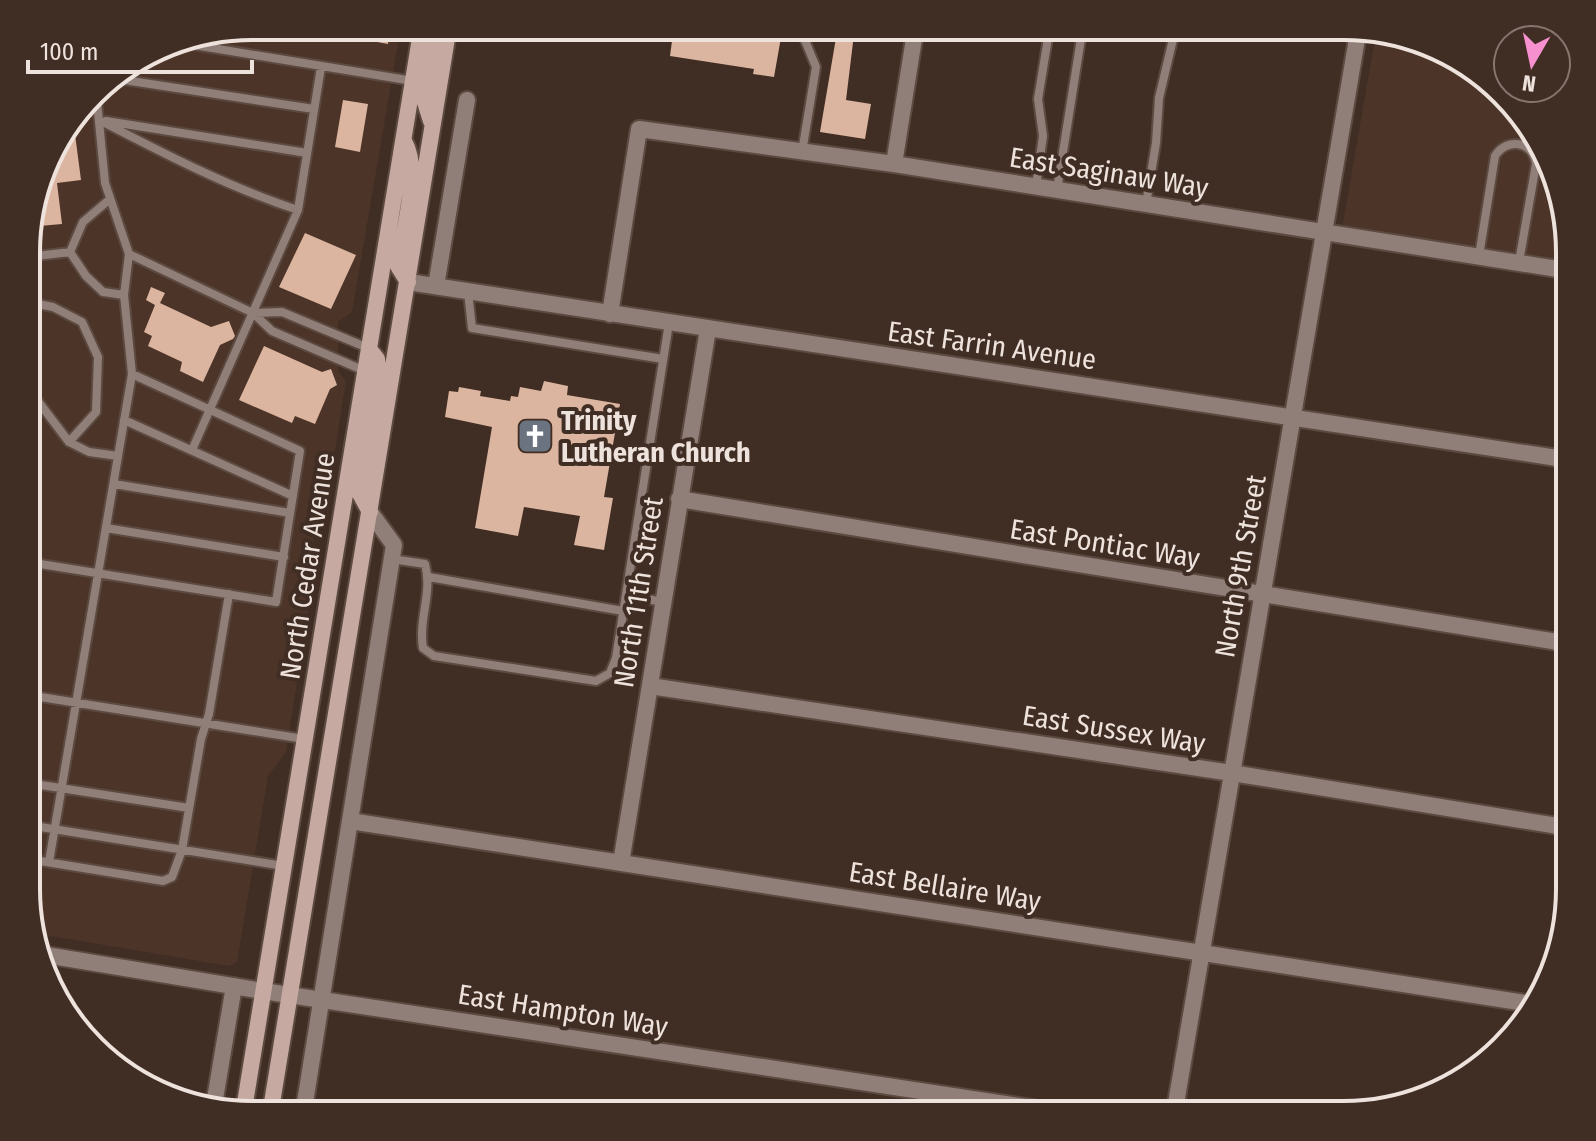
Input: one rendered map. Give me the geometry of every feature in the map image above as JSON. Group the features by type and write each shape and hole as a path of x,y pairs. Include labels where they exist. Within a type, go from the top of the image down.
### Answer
{"main road":[{"name":"North Cedar Avenue","path":"245,1101 420,40"},
{"path":"433,126 425,102 434,40"},
{"name":"North Cedar Avenue","path":"272,1101 447,40"},
{"path":"404,140 411,153 412,177 398,266 408,282"},
{"path":"369,349 377,359 379,375 359,492 370,512"}],"street":[{"path":"894,164 914,40"},
{"name":"North 9th Street","path":"1176,1101 1356,40"},
{"path":"436,286 467,100"},
{"name":"East Saginaw Way","path":"610,314 639,129 894,164 1556,269"},
{"name":"East Farrin Avenue","path":"408,282 1556,458"},
{"name":"North 11th Street","path":"621,863 708,329"},
{"name":"East Pontiac Way","path":"679,499 1556,642"},
{"path":"305,1101 393,552 370,512"},
{"name":"East Sussex Way","path":"650,686 1232,773 1556,826"},
{"name":"East Bellaire Way","path":"350,821 1523,1003"},
{"name":"East Hampton Way","path":"51,956 986,1101"},
{"path":"215,1098 234,986"}],"lane":[{"path":"802,152 816,67 805,40"},
{"path":"1036,187 1043,136 1038,99 1048,40"},
{"path":"1057,190 1081,40"},
{"path":"1146,204 1156,143 1159,98 1173,40"},
{"path":"202,46 413,81"},
{"path":"192,450 298,210 321,67"},
{"path":"128,81 314,109"},
{"path":"49,862 132,374 124,295 129,254 105,183 98,107"},
{"path":"99,120 307,153"},
{"path":"99,120 170,156 298,210"},
{"path":"1479,256 1495,156 1508,144 1528,147"},
{"path":"1519,262 1536,164 1533,157"},
{"path":"70,252 83,222 110,199"},
{"path":"40,256 70,252"},
{"path":"70,252 86,276 103,292 124,295"},
{"path":"129,254 253,313 272,331 365,371"},
{"path":"468,291 472,328 663,359"},
{"path":"40,304 53,307 82,322 98,357 96,412 69,442"},
{"path":"253,313 282,312 369,349"},
{"path":"393,552 425,564 429,577 421,637 423,648 434,656 596,681 610,673 616,658 669,323"},
{"path":"40,564 276,602 300,451 132,374"},
{"path":"40,404 69,442 89,452 118,456"},
{"path":"124,420 293,496"},
{"path":"114,484 290,513"},
{"path":"106,528 284,557"},
{"path":"429,577 623,611"},
{"path":"40,861 163,881 172,877 182,850 229,594"},
{"path":"626,595 663,602"},
{"path":"40,697 304,739"},
{"path":"40,785 189,808"},
{"path":"40,827 284,866"}],"shaded area":[{"path":"238,40 399,40 352,312 338,322 338,371 346,381 333,463 324,478 308,571 311,594 286,752 268,776 237,962 229,966 45,935 40,903 40,252 44,211 62,158 84,123 112,93 146,68 184,51"},
{"path":"1374,42 1412,51 1450,68 1503,112 1520,134 1540,171 1552,211 1556,260 1342,229"}],"building":[{"path":"366,40 388,40 388,44"},
{"path":"672,40 781,40 774,77 753,74 754,69 670,56"},
{"path":"836,40 853,40 846,100 871,104 865,139 820,132"},
{"path":"343,100 368,104 360,152 335,147"},
{"path":"75,136 81,180 57,183 62,224 42,226 51,184"},
{"path":"305,233 356,255 331,309 279,287"},
{"path":"151,287 165,293 160,303 211,327 229,321 235,336 220,345 203,382 180,371 182,362 148,346 152,336 144,332 155,305 146,300"},
{"path":"264,346 322,372 331,369 337,385 330,389 315,424 295,416 292,423 239,400"},
{"path":"544,381 568,386 567,395 620,404 604,497 613,498 604,550 574,545 580,516 524,507 518,536 475,528 492,427 445,417 449,391 458,392 459,387 481,391 480,396 510,401 511,396 518,397 520,387 541,391"}],"place":[{"name":"Trinity Lutheran Church","path":"535,436"}]}
